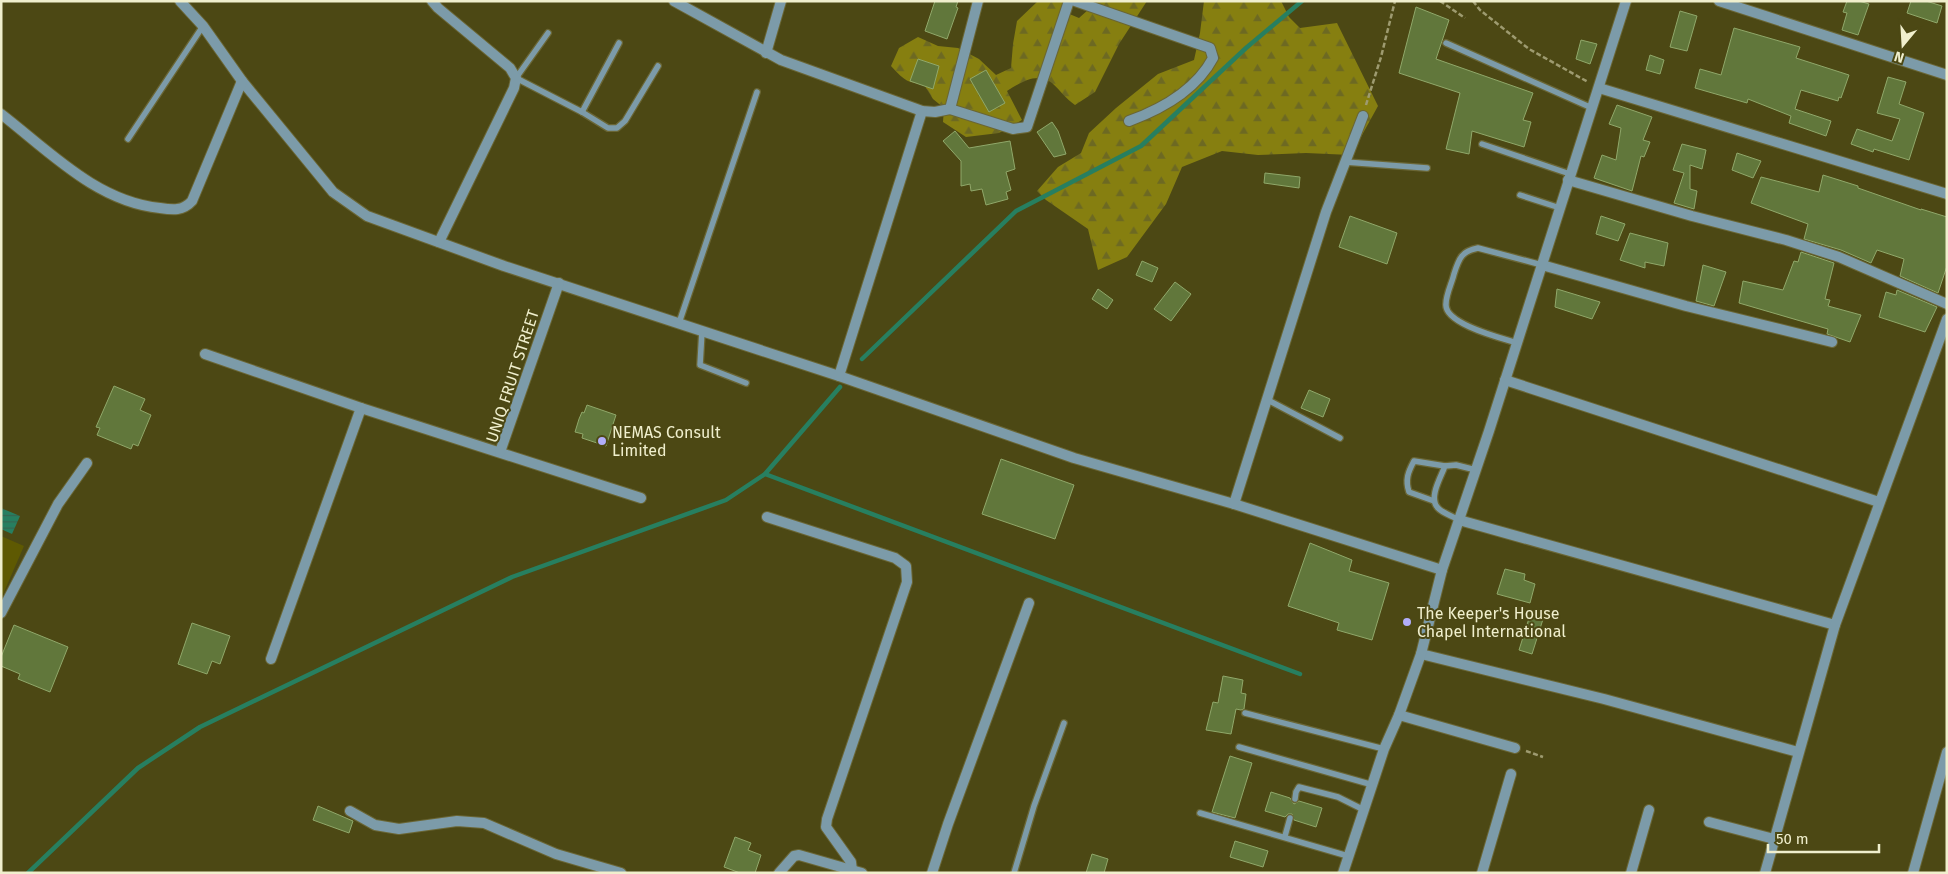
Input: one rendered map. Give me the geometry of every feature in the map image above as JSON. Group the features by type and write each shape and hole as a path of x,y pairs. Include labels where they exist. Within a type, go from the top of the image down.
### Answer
{"street":[{"path":"180,1 203,26 242,80 333,192 367,216 1074,458 1234,504 1442,570"},
{"path":"432,1 510,68 516,78 514,88 439,242"},
{"path":"766,53 781,1"},
{"path":"950,109 978,1"},
{"path":"677,2 766,53 800,68 922,110 935,112 950,109 1013,129 1027,126 1068,1"},
{"path":"1075,1 1210,48 1213,58 1207,70 1172,101 1152,113 1129,121"},
{"path":"1343,873 1384,749 1399,715 1421,654 1442,570 1476,470 1626,1"},
{"path":"1719,1 1947,75"},
{"path":"1,114 85,181 115,197 135,204 177,210 187,207 192,201 242,80"},
{"path":"1599,88 1947,194"},
{"path":"839,376 922,110"},
{"path":"1234,504 1326,212 1362,116"},
{"path":"1569,177 1692,216 1786,240 1839,257 1947,304"},
{"path":"1542,265 1686,306 1832,342"},
{"name":"UNIQ FRUIT STREET","path":"559,283 500,452 641,498"},
{"path":"1765,873 1835,625 1947,319"},
{"path":"205,354 361,408 500,452"},
{"path":"1505,380 1879,502"},
{"path":"271,659 361,408"},
{"path":"1,613 58,504 87,463"},
{"path":"767,517 895,558 906,566 906,582 827,819 826,827 857,871"},
{"path":"1459,520 1835,625"},
{"path":"932,873 948,824 1030,603"},
{"path":"1421,654 1604,699 1798,752"},
{"path":"1399,715 1515,748"},
{"path":"1913,873 1943,778 1947,752"},
{"path":"1482,873 1510,774"},
{"path":"1631,873 1649,810"},
{"path":"350,812 375,825 399,829 457,821 484,824 556,854 621,873"},
{"path":"1708,822 1774,839"},
{"path":"780,873 794,856 799,855 857,871"}],"lane":[{"path":"128,139 203,26"},
{"path":"548,33 516,78 582,112 608,128 617,128 625,121 658,66"},
{"path":"582,112 619,43"},
{"path":"1446,43 1592,108"},
{"path":"679,323 756,92"},
{"path":"1482,144 1569,177"},
{"path":"1345,162 1427,168"},
{"path":"1520,195 1560,208"},
{"path":"1517,343 1463,324 1448,313 1445,305 1458,261 1462,254 1469,249 1478,248 1542,265"},
{"path":"702,331 700,365 746,383"},
{"path":"1266,399 1340,438"},
{"path":"1459,520 1438,508 1434,501 1409,492 1406,482 1408,474 1414,461 1445,466 1456,465 1476,470"},
{"path":"1434,501 1445,466"},
{"path":"1245,713 1384,749"},
{"path":"1014,873 1034,806 1064,723"},
{"path":"1239,746 1373,785"},
{"path":"1295,799 1299,787 1338,796 1364,810"},
{"path":"1200,813 1285,836 1348,856"},
{"path":"1285,836 1290,818"}],"path":[{"path":"1362,116 1381,57 1395,1"},
{"path":"1440,1 1465,18"},
{"path":"1473,1 1480,10 1529,49 1599,88"},
{"path":"1515,748 1543,757"}],"shaded area":[{"path":"1,508 20,516 12,534 1,529"},
{"path":"1,536 24,546 1,599"}],"green space":[{"path":"1038,1 1065,1 1067,13 1079,18 1098,1 1147,1 1119,44 1095,92 1075,105 1052,83 1035,78 1007,91 1022,120 999,133 966,137 943,122 944,108 933,99 923,83 909,81 891,66 899,48 918,37 938,46 958,48 979,59 996,75 1011,68 1017,21"},
{"path":"1204,1 1281,1 1289,17 1300,28 1337,23 1378,106 1351,155 1306,153 1258,155 1222,151 1182,167 1166,204 1127,257 1098,270 1088,229 1046,200 1037,191 1058,167 1081,153 1089,133 1116,108 1158,74 1194,60"}],"building":[{"path":"935,1 958,1 956,7 958,8 947,39 925,31"},
{"path":"1847,1 1859,1 1869,4 1858,35 1842,30 1847,13 1843,12"},
{"path":"1911,1 1926,1 1942,6 1937,23 1907,13"},
{"path":"1416,7 1449,20 1436,59 1533,93 1523,120 1531,122 1524,147 1472,131 1469,154 1446,149 1460,93 1399,73"},
{"path":"1680,11 1697,16 1687,51 1670,47"},
{"path":"1734,28 1800,47 1796,58 1849,75 1841,98 1839,97 1838,101 1801,90 1795,109 1831,121 1826,136 1789,123 1791,116 1748,99 1747,103 1695,88 1700,69 1721,75"},
{"path":"1581,40 1597,44 1590,64 1576,59"},
{"path":"1650,55 1664,60 1660,74 1646,70"},
{"path":"918,59 939,66 933,89 910,81"},
{"path":"986,70 1005,103 989,112 970,79"},
{"path":"1888,77 1906,82 1899,104 1924,113 1909,160 1874,149 1873,152 1851,144 1857,129 1892,141 1900,119 1877,113"},
{"path":"1617,105 1652,117 1643,140 1650,142 1644,157 1641,156 1632,191 1594,178 1602,155 1616,160 1621,128 1609,124"},
{"path":"1052,122 1058,131 1066,154 1054,157 1037,132"},
{"path":"955,131 969,148 1010,141 1015,169 1006,172 1011,190 1006,192 1008,199 986,205 982,189 971,191 970,184 961,186 961,161 943,141"},
{"path":"1682,144 1706,150 1702,169 1690,165 1690,189 1697,191 1694,209 1674,203 1684,173 1673,170"},
{"path":"1737,153 1761,161 1753,178 1732,170"},
{"path":"1265,173 1300,177 1299,188 1264,183"},
{"path":"1823,175 1921,210 1947,217 1947,266 1938,293 1900,276 1904,259 1877,250 1871,263 1841,250 1804,239 1808,224 1751,203 1761,177 1819,192"},
{"path":"1350,216 1397,233 1387,264 1339,247"},
{"path":"1601,216 1625,224 1618,241 1596,234"},
{"path":"1630,233 1668,243 1664,266 1645,262 1645,268 1620,260"},
{"path":"1801,252 1834,263 1825,299 1830,300 1828,306 1861,315 1850,342 1827,334 1828,329 1739,303 1743,281 1783,290 1794,261 1798,262"},
{"path":"1142,261 1158,268 1152,282 1136,275"},
{"path":"1703,265 1726,272 1714,306 1696,301"},
{"path":"1175,282 1191,294 1171,321 1154,309"},
{"path":"1098,289 1113,300 1107,309 1092,299"},
{"path":"1557,289 1600,302 1592,319 1555,307"},
{"path":"1897,290 1937,307 1925,332 1879,317 1886,292 1896,295"},
{"path":"114,386 145,399 140,410 151,415 138,446 133,444 131,449 97,435 100,428 96,427"},
{"path":"1309,390 1330,399 1323,417 1301,408"},
{"path":"587,405 616,415 606,446 582,438 583,434 575,432 582,412 584,413"},
{"path":"1001,459 1074,485 1055,539 982,514"},
{"path":"1310,543 1352,560 1349,571 1389,583 1372,640 1337,630 1339,623 1288,606"},
{"path":"1505,569 1525,574 1524,580 1535,584 1530,603 1497,594"},
{"path":"1531,612 1544,616 1532,654 1519,650"},
{"path":"192,623 230,636 220,664 212,661 207,674 178,664"},
{"path":"14,625 68,647 50,692 18,679 20,674 1,666 1,657"},
{"path":"1223,676 1243,680 1241,693 1246,694 1244,709 1236,709 1231,734 1206,730 1213,702 1218,703"},
{"path":"1230,756 1252,763 1235,818 1212,812"},
{"path":"1271,792 1290,798 1294,804 1299,801 1322,808 1316,827 1294,820 1292,814 1288,814 1285,817 1265,811"},
{"path":"318,806 353,821 349,833 313,820"},
{"path":"735,837 751,843 748,850 761,855 755,873 740,873 724,867"},
{"path":"1235,841 1268,851 1263,867 1230,857"},
{"path":"1092,854 1108,859 1104,873 1086,873"}],"waterway":[{"path":"862,359 1016,211 1141,146 1246,48 1302,1"},
{"path":"28,873 138,768 200,727 512,577 726,500 765,474 840,387"},
{"path":"765,474 1300,674"}],"place":[{"name":"NEMAS Consult Limited","path":"602,441"},
{"name":"The Keeper's House Chapel International","path":"1407,622"}]}
